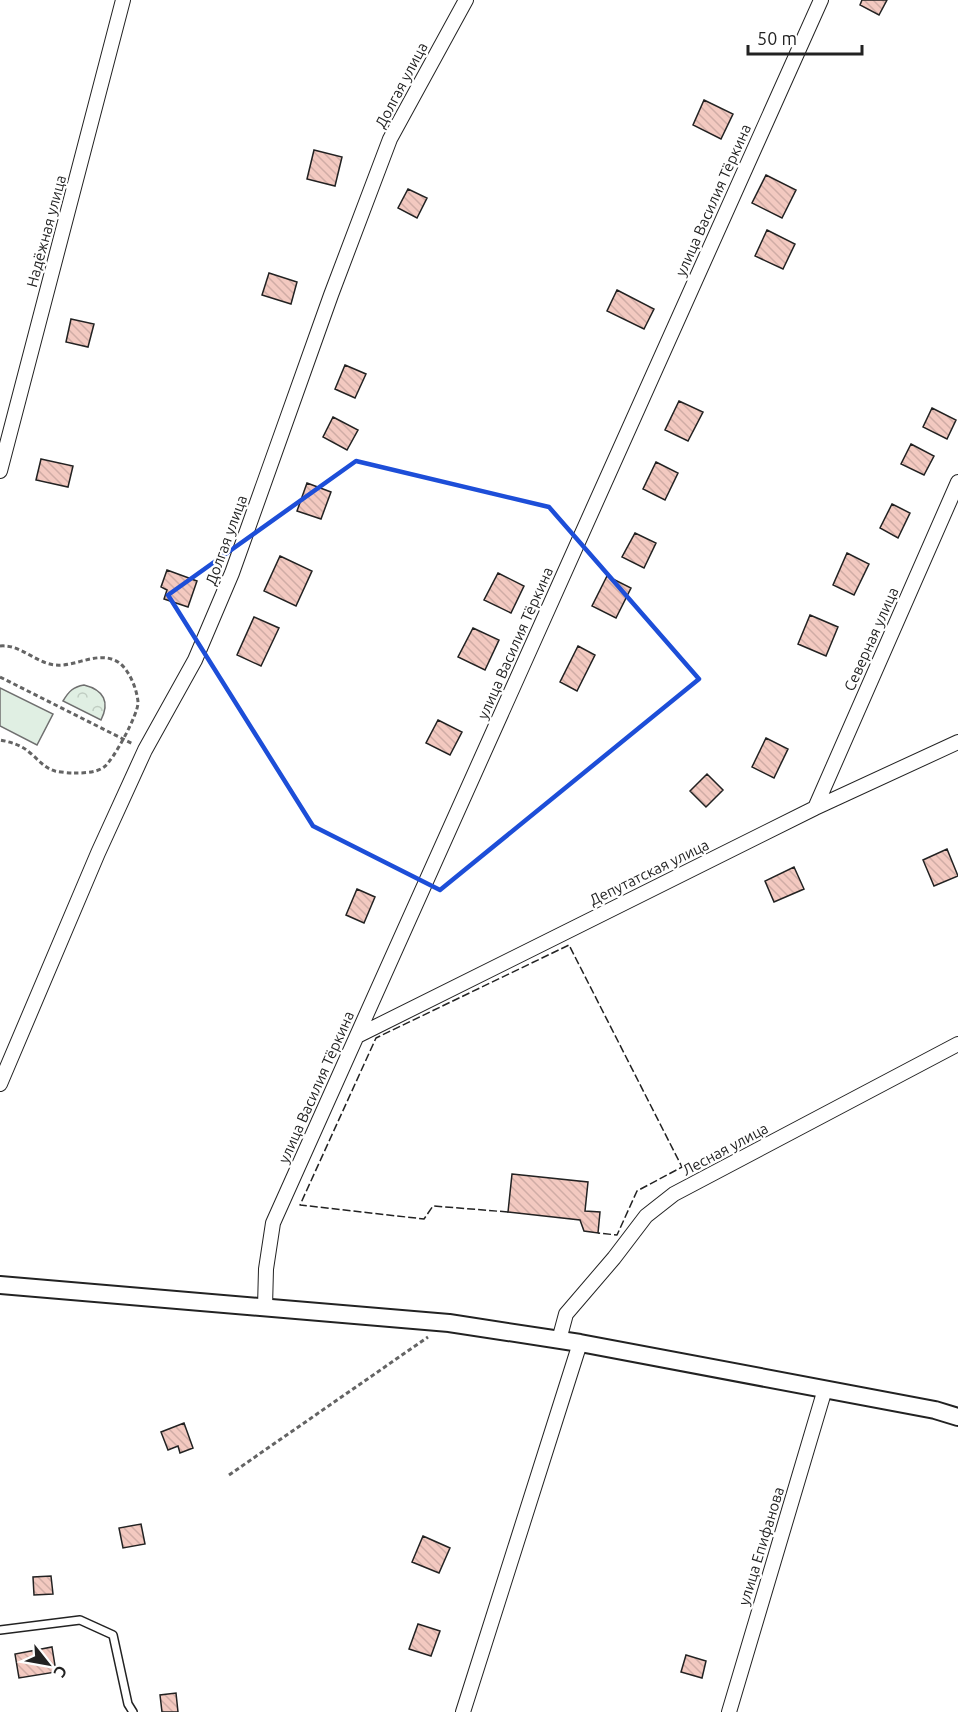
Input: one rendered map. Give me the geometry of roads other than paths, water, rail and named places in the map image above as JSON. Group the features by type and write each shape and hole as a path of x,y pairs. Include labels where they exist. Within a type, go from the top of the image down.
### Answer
{"street":[{"name":"Надёжная улица","path":"0,471 123,0"},
{"name":"Долгая улица","path":"0,1084 98,853 145,750 195,660 232,573 331,295 390,140 466,0"},
{"name":"улица Василия Тёркина","path":"265,1307 266,1269 273,1223 821,0"},
{"name":"Северная улица","path":"815,808 958,482"},
{"name":"Депутатская улица","path":"357,1036 815,808 958,742"},
{"name":"Лесная улица","path":"559,1340 566,1314 614,1258 646,1215 674,1194 958,1044"},
{"path":"0,1285 449,1323 559,1340 825,1389 935,1410 958,1417"},
{"path":"463,1712 580,1344"},
{"name":"улица Епифанова","path":"729,1712 825,1389"}],"lane":[{"path":"0,1630 80,1620 113,1635 128,1704 133,1712"}]}
